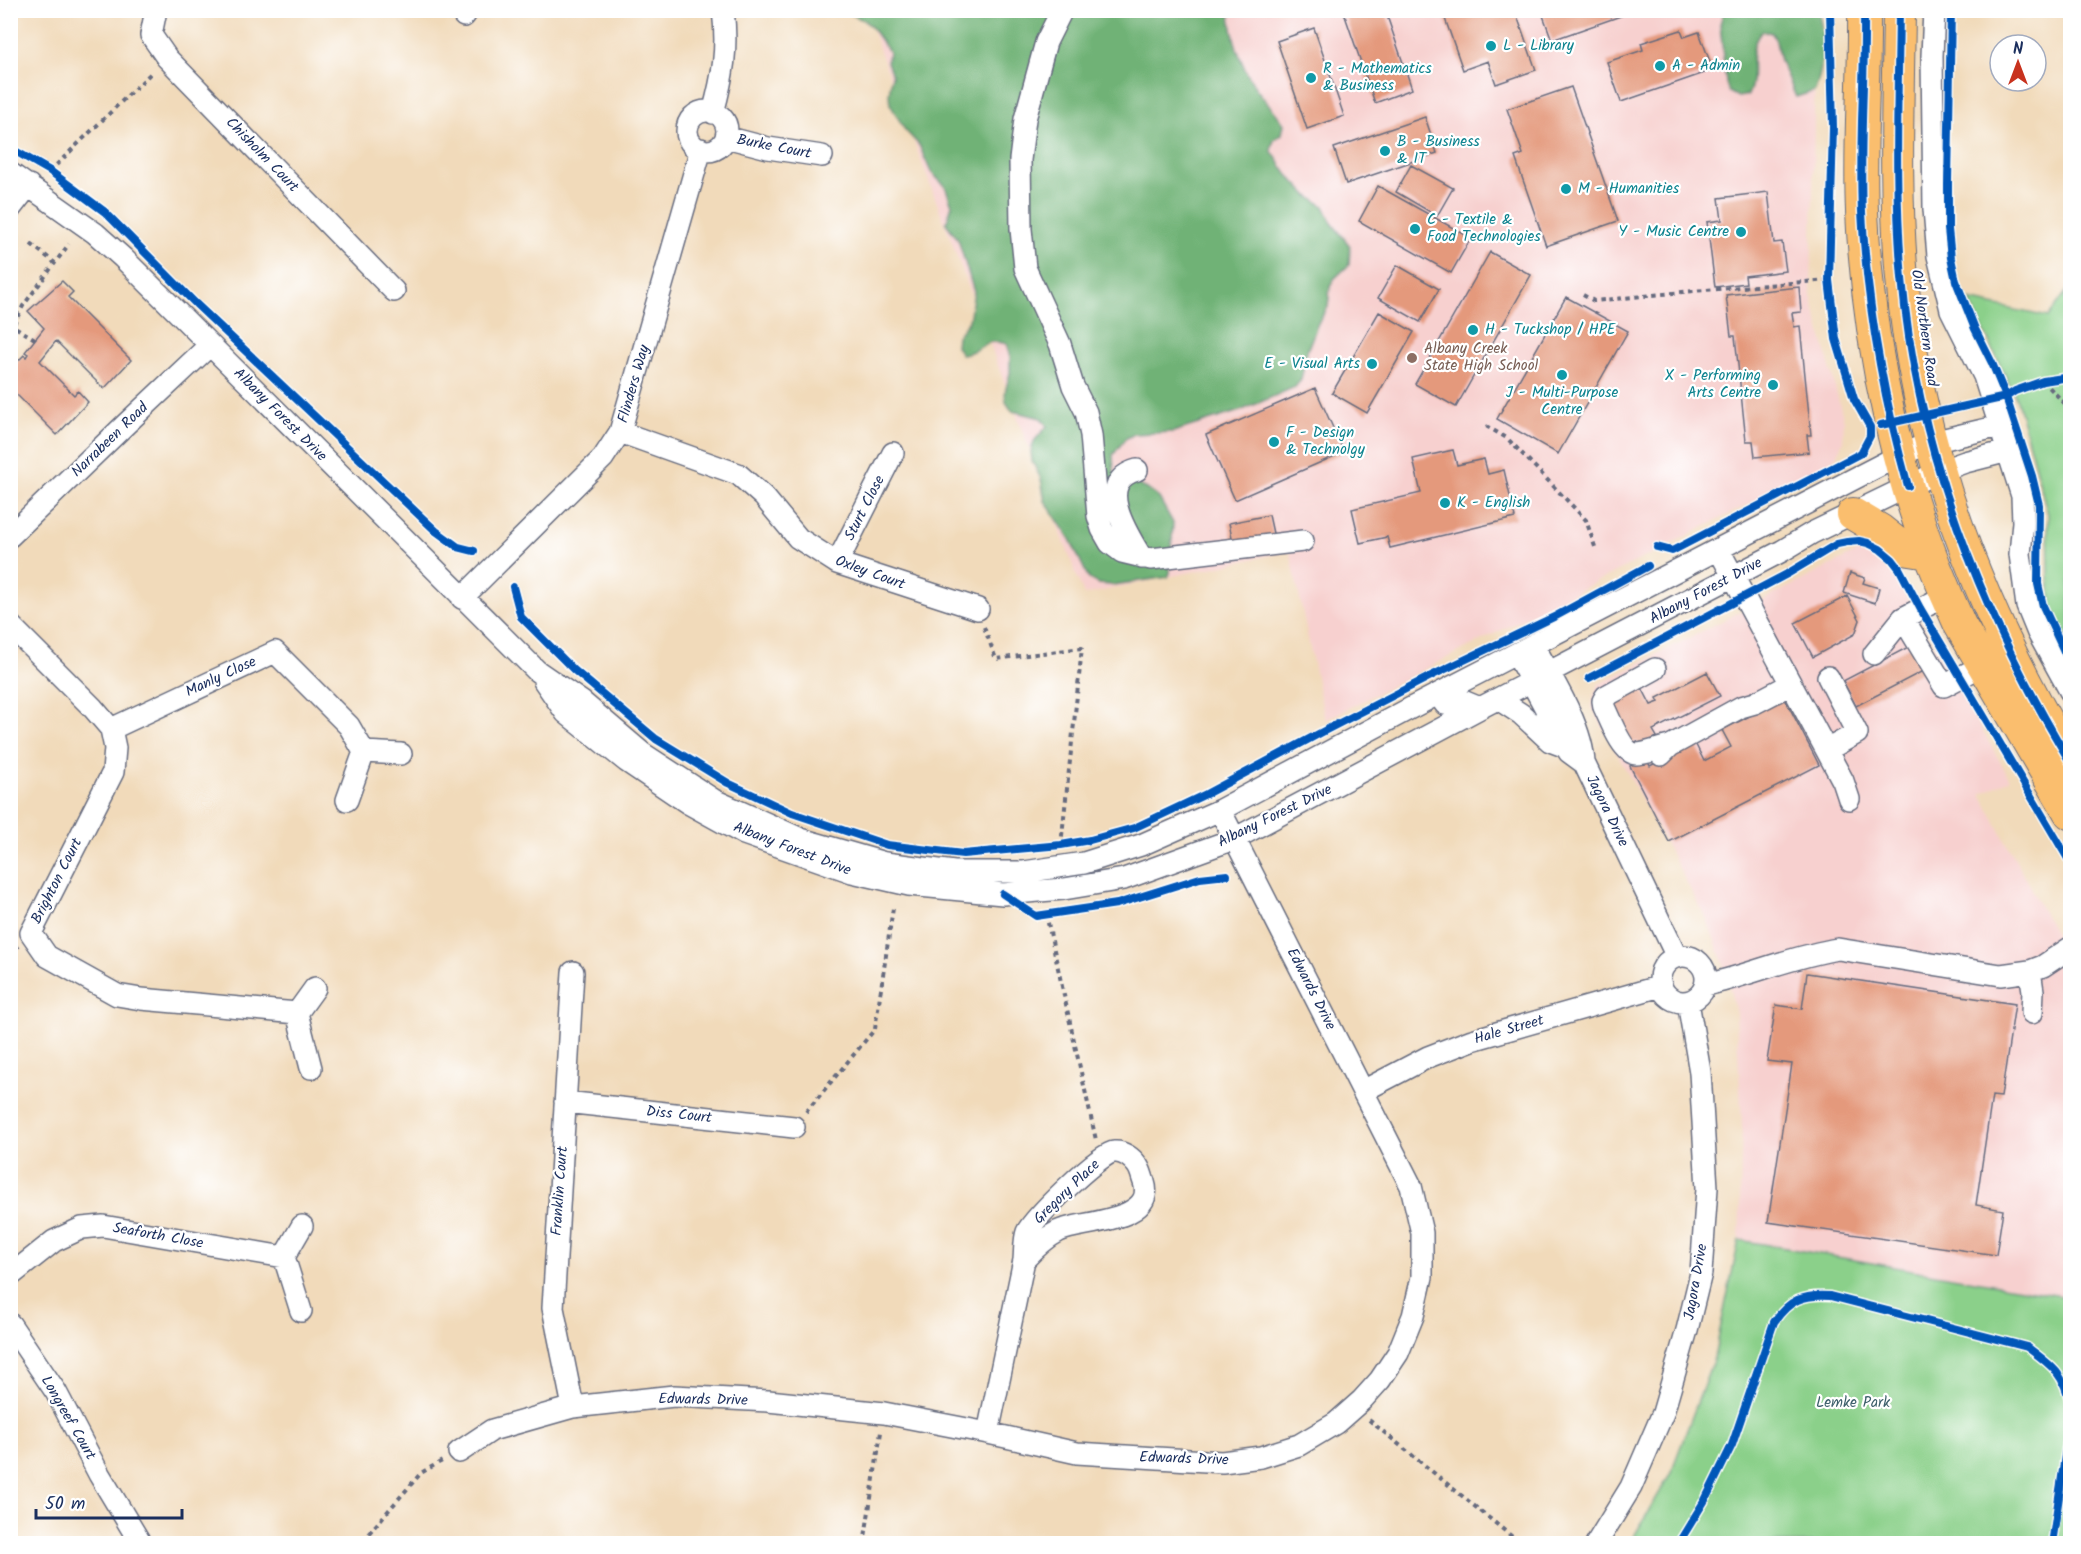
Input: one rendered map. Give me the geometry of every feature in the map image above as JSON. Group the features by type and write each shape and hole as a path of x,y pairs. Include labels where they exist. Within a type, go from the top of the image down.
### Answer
{"highway":[{"path":"1864,10 1862,209 1875,340 1889,414 1916,516 1960,625 2070,813"},
{"name":"Old Northern Road","path":"1899,10 1896,178 1902,278 1907,323 1920,394 1936,457 1971,567 2006,645 2046,722 2070,762"},
{"path":"1853,514 1880,530 1904,549 1929,553"}],"street":[{"name":"Chisholm Court","path":"156,10 151,35 167,58 394,291"},
{"path":"714,112 724,74 726,51 723,10"},
{"path":"1062,10 1046,42 1025,119 1020,160 1021,230 1025,268 1060,344 1073,386 1086,412 1091,435 1098,516 1102,529 1110,543 1116,548 1142,558 1162,558 1303,541"},
{"name":"Old Northern Road","path":"1934,10 1932,56 1934,209 1938,256 1951,310 1984,376 2022,496 2024,508 2020,554 2027,606 2038,633 2070,692"},
{"path":"714,112 724,121 726,137 717,148 701,149 690,140 688,127 691,120 699,113 714,112"},
{"name":"Burke Court","path":"726,137 768,148 822,156"},
{"name":"Flinders Way","path":"462,598 603,458 620,432 701,149"},
{"name":"Albany Forest Drive","path":"10,173 95,233 537,671 582,702 642,753 714,800 801,839 885,862 954,872 1024,872 1084,863 1141,845 1220,810 1438,694 1900,455 1936,457"},
{"path":"10,209 29,185"},
{"name":"Narrabeen Road","path":"10,536 210,345"},
{"path":"1936,457 2000,426"},
{"name":"Oxley Court","path":"620,432 738,474 764,496 798,538 837,563 978,609"},
{"path":"1936,457 1965,462 2008,451"},
{"name":"Sturt Close","path":"837,563 892,453"},
{"name":"Albany Forest Drive","path":"537,671 566,713 626,761 688,803 744,834 852,872 909,885 993,893 1064,889 1124,879 1234,839 1908,486 1936,457"},
{"path":"1137,470 1124,475 1118,484 1116,499 1121,522 1142,558"},
{"path":"1719,550 1844,781 1849,799"},
{"path":"1874,654 1903,618 1947,595"},
{"path":"1903,618 1944,686 1983,665"},
{"path":"10,625 111,729"},
{"name":"Jagora Drive","path":"1525,650 1540,677 1566,747 1584,763"},
{"name":"Manly Close","path":"111,729 275,652 349,726 364,752"},
{"path":"1656,669 1606,696 1603,701 1624,748 1631,753 1638,754 1670,746 1741,707 1751,696 1791,684"},
{"name":"Jagora Drive","path":"1540,677 1570,715 1583,748 1584,763 1677,957"},
{"path":"1827,750 1857,733 1828,677"},
{"path":"1438,694 1445,704 1454,705 1463,701 1489,704 1521,714 1550,741 1566,747"},
{"name":"Brighton Court","path":"111,729 115,747 113,772 32,933 47,956 117,995 297,1013"},
{"path":"1650,761 1664,753 1670,746"},
{"path":"347,800 364,752 401,754"},
{"name":"Edwards Drive","path":"459,1452 492,1430 573,1407 674,1396 768,1401 884,1413 1077,1453 1222,1462 1261,1457 1299,1445 1336,1423 1380,1380 1398,1353 1413,1316 1422,1277 1422,1233 1411,1186 1220,810"},
{"path":"1706,985 1820,952 1838,949 2001,975 2030,971 2043,966 2070,948"},
{"path":"1685,956 1698,961 1707,976 1702,994 1689,1002 1675,1001 1668,997 1661,986 1659,978 1662,968 1677,957 1685,956"},
{"path":"2030,971 2033,991 2032,1013"},
{"name":"Franklin Court","path":"573,972 552,1308 573,1407"},
{"name":"Hale Street","path":"1363,1091 1428,1057 1472,1040 1661,986"},
{"path":"311,1068 297,1013 315,988"},
{"name":"Jagora Drive","path":"1596,1544 1631,1487 1663,1413 1701,1273 1707,1188 1700,1072 1689,1002"},
{"name":"Diss Court","path":"566,1102 794,1127"},
{"name":"Gregory Place","path":"988,1433 1024,1260 1027,1234 1037,1216 1100,1158 1114,1152 1128,1156 1138,1166 1145,1185 1146,1196 1138,1208 1117,1217 1061,1230 1042,1241 1024,1260"},
{"name":"Seaforth Close","path":"10,1276 54,1241 82,1228 103,1226 284,1257"},
{"path":"302,1226 284,1257 302,1311"},
{"name":"Longreef Court","path":"10,1324 56,1392 99,1474 141,1544"}],"path":[{"path":"40,165 53,174 167,58"},
{"path":"31,244 55,263"},
{"path":"35,339 13,326 23,306 69,244"},
{"path":"1829,268 1830,290"},
{"path":"1583,295 1594,302 1829,280"},
{"path":"2033,384 2047,380 2070,410"},
{"path":"1486,426 1507,438 1586,520 1595,547"},
{"path":"978,609 996,659 1082,648 1061,845"},
{"path":"1051,846 1071,843"},
{"path":"794,1127 875,1029 893,908"},
{"path":"1036,916 1058,912"},
{"path":"1046,914 1100,1158"},
{"path":"1368,1420 1521,1544"},
{"path":"864,1544 881,1432"},
{"path":"361,1542 421,1473 459,1452"},
{"path":"1567,1544 1571,1536"}],"shaded area":[{"name":"Albany Creek State High School","path":"865,11 1816,11 1811,295 1844,421 1843,441 1836,457 1824,466 1325,720 1290,551 1084,595"},
{"path":"1861,550 1868,553 1895,577 2010,779 1981,794 2053,931 2070,955 2070,1274 2067,1297 1739,1240 1742,1127 1736,1013 1724,965 1707,920 1592,707 1594,694 1599,684"}],"green space":[{"path":"845,11 1230,11 1235,40 1245,70 1255,87 1284,124 1282,134 1274,140 1271,150 1287,174 1307,195 1324,206 1332,223 1350,246 1349,265 1334,279 1330,287 1328,307 1318,323 1307,351 1301,380 1295,387 1240,411 1173,432 1134,434 1125,439 1113,455 1114,473 1147,489 1159,498 1173,523 1168,577 1113,585 1098,584 1089,579 1070,539 1045,501 1041,479 1032,461 1031,451 1034,441 1047,426 1041,418 1012,411 1006,402 1005,392 1010,373 1010,354 1007,344 987,343 974,351 961,354 956,346 957,336 969,321 974,292 958,239 946,223 952,205 945,186 931,172 919,145 905,130 890,104 892,75 887,62 889,52 865,21"},
{"path":"1724,11 1818,11 1822,30 1822,51 1815,91 1796,97 1780,61 1772,33 1762,31 1754,46 1752,79 1748,95 1738,97 1729,92 1720,24"},
{"path":"2070,287 2070,644 2052,608 2048,514 2017,400 1969,300 2048,317"},
{"name":"Lemke Park","path":"1739,1240 2067,1297 2070,1274 2070,1543 1630,1543 1670,1475 1714,1358"}],"building":[{"path":"1343,10 1385,10 1412,89 1375,103"},
{"name":"L - Library","path":"1442,10 1515,10 1536,70 1496,84 1488,61 1463,70"},
{"path":"1541,10 1635,10 1635,11 1552,40"},
{"name":"R - Mathematics & Business","path":"1314,28 1344,116 1307,129 1277,41"},
{"name":"A - Admin","path":"1681,30 1684,37 1699,32 1713,70 1621,102 1607,62 1643,50 1641,43"},
{"name":"M - Humanities","path":"1571,87 1618,221 1546,246 1515,157 1523,154 1507,109"},
{"name":"B - Business & IT","path":"1425,117 1437,153 1346,184 1334,148"},
{"path":"1411,165 1453,188 1437,216 1396,192"},
{"name":"C - Textile & Food Technologies","path":"1378,186 1471,238 1451,273 1359,221"},
{"name":"Y - Music Centre","path":"1768,192 1774,243 1782,242 1786,271 1745,276 1746,283 1715,287 1707,222 1722,220 1719,198"},
{"name":"H - Tuckshop / HPE","path":"1490,252 1531,275 1456,407 1415,384"},
{"path":"1397,265 1439,289 1420,322 1378,298"},
{"path":"62,281 73,292 68,297 131,360 104,389 56,341 40,361 74,395 78,391 88,402 57,435 10,388 10,369 24,355 26,357 28,354 25,352 44,328 28,311"},
{"name":"X - Performing Arts Centre","path":"1799,287 1801,312 1792,313 1794,327 1800,326 1811,435 1807,435 1809,452 1755,457 1753,441 1746,441 1735,336 1731,336 1726,295"},
{"name":"J - Multi-Purpose Centre","path":"1566,297 1628,331 1558,454 1497,419"},
{"name":"E - Visual Arts","path":"1379,312 1414,332 1367,413 1332,393"},
{"name":"F - Design & Technolgy","path":"1315,388 1344,452 1235,500 1206,435"},
{"name":"K - English","path":"1453,450 1457,465 1484,459 1488,474 1504,470 1515,518 1390,548 1387,537 1360,543 1352,509 1421,493 1413,459"},
{"path":"1269,515 1274,538 1234,547 1229,523"},
{"path":"1850,573 1865,578 1863,583 1879,588 1875,603 1844,593"},
{"path":"1847,596 1860,620 1855,634 1813,657 1795,623"},
{"path":"1914,644 1927,669 1856,706 1843,681"},
{"path":"1707,672 1720,696 1653,730 1657,737 1639,747 1637,741 1630,745 1607,701 1640,684 1651,705 1659,702 1657,698"},
{"path":"1783,695 1819,765 1669,842 1630,766 1646,758 1650,766 1695,743 1704,761 1731,747 1722,730 1752,715 1750,712"},
{"path":"1807,973 2015,1004 2001,1097 1992,1096 1976,1205 2003,1210 1996,1255 1768,1222 1792,1064 1767,1061 1776,1005 1802,1009"}],"cycle path":[{"path":"1657,547 1672,551 1861,453 1870,436 1870,427 1854,399 1836,339 1829,280 1833,127 1830,10"},
{"path":"1864,10 1861,162 1864,247 1877,350 1908,486"},
{"path":"1899,10 1898,211 1902,278 1910,342 1922,406 1959,530 1982,590 2038,706 2070,762"},
{"path":"1951,10 1948,184 1948,229 1951,258 1956,281 2006,397 2032,476 2039,505 2038,584 2043,606 2070,664"},
{"path":"10,148 50,171 105,212 196,304 436,531 458,547 474,551"},
{"path":"1881,425 2006,397 2015,391 2043,381 2070,377"},
{"path":"1589,678 1787,574 1837,544 1859,541 1868,543 1880,549 1899,568 1920,608 2070,862"},
{"path":"513,587 521,617 574,670 656,739 728,783 792,813 887,845 963,854 1061,845 1134,828 1206,794 1433,675 1556,616 1648,566"},
{"path":"1003,894 1036,916 1117,904 1200,878 1227,875"},
{"path":"1678,1544 1705,1500 1732,1445 1774,1322 1785,1308 1798,1300 1812,1296 1830,1296 2027,1347 2043,1359 2060,1377 2070,1404"},
{"path":"2052,1544 2070,1422"}],"place":[{"name":"L - Library","path":"1491,46"},
{"name":"A - Admin","path":"1660,66"},
{"name":"R - Mathematics & Business","path":"1311,78"},
{"name":"B - Business & IT","path":"1385,151"},
{"name":"M - Humanities","path":"1566,189"},
{"name":"C - Textile & Food Technologies","path":"1415,229"},
{"name":"Y - Music Centre","path":"1741,232"},
{"name":"H - Tuckshop / HPE","path":"1473,330"},
{"name":"Albany Creek State High School","path":"1412,358"},
{"name":"E - Visual Arts","path":"1372,364"},
{"name":"J - Multi-Purpose Centre","path":"1562,375"},
{"name":"X - Performing Arts Centre","path":"1773,385"},
{"name":"F - Design & Technolgy","path":"1274,442"},
{"name":"K - English","path":"1445,503"}]}
